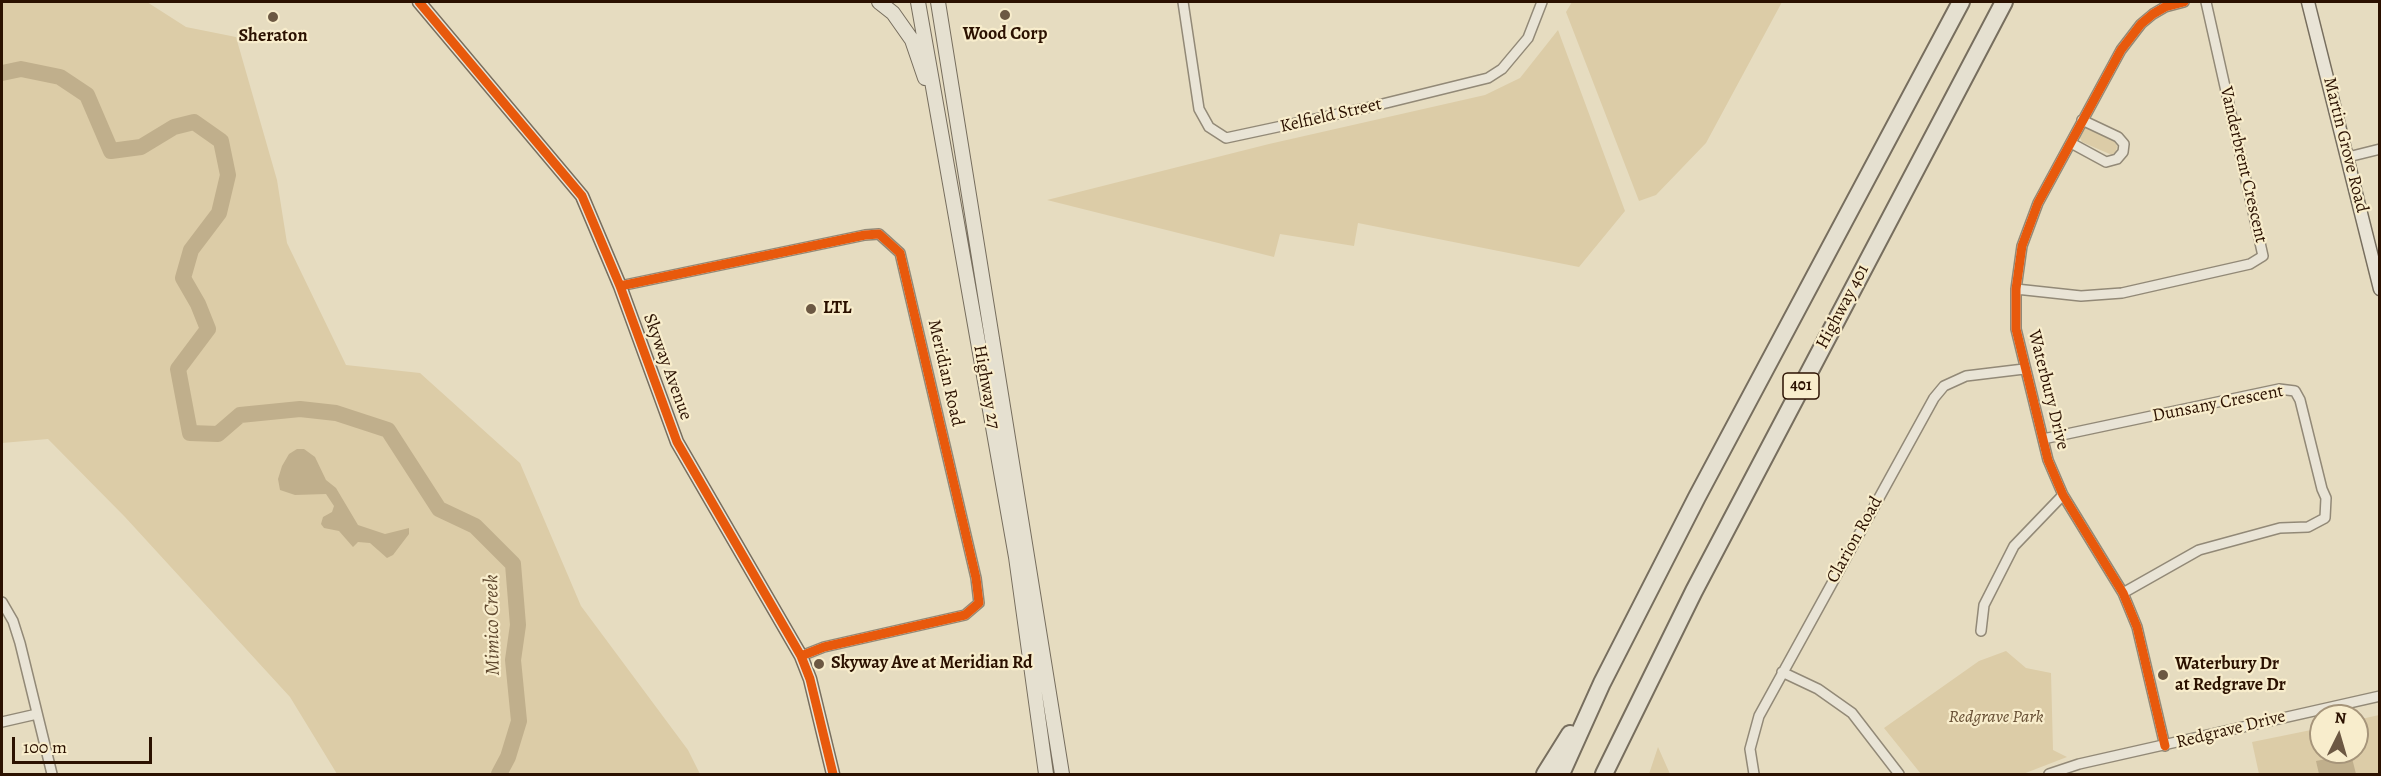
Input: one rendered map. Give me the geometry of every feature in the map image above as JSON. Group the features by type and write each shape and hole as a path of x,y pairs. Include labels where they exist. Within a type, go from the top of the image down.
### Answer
{"highway":[{"path":"1933,54 1954,2"},
{"name":"401","path":"1561,774 1602,683 1756,385 1960,2"},
{"name":"Highway 401","path":"1604,774 1700,581 2004,2"},
{"path":"1545,774 1602,683"}],"main road":[{"path":"879,2 892,13 912,40 936,102"},
{"name":"Highway 27","path":"918,2 1016,557 1046,774"},
{"name":"Highway 27","path":"938,2 1062,774"}],"street":[{"name":"Skyway Avenue","path":"420,2 582,196 620,286 677,442 801,656 810,680 833,774"},
{"name":"Kelfield Street","path":"1184,2 1199,109 1209,127 1226,138 1356,111 1488,78 1508,63 1528,38 1542,2"},
{"name":"Waterbury Drive","path":"2165,746 2143,641 2123,593 2063,495 2048,460 2016,329 2016,289 2026,230 2038,203 2130,37 2153,14 2165,7 2184,2"},
{"name":"Vanderbrent Crescent","path":"2016,289 2081,296 2116,294 2250,264 2263,256 2206,2"},
{"name":"Martin Grove Road","path":"2308,2 2379,289"},
{"path":"2071,143 2106,162 2117,159 2123,152 2124,144 2118,137 2082,120"},
{"path":"2348,157 2379,149"},
{"name":"Meridian Road","path":"620,286 865,235 879,234 900,253 976,578 979,603 965,615 825,648 801,656"},
{"name":"Clarion Road","path":"1754,774 1751,742 1759,716 1934,398 1944,386 1966,376 2024,369"},
{"name":"Dunsany Crescent","path":"2043,440 2279,389 2295,391 2300,400 2326,498 2325,518 2308,527 2280,528 2199,550 2123,593"},
{"path":"1981,631 1984,605 2014,546 2063,495"},
{"path":"2,602 13,621 20,643 52,774"},
{"path":"1782,672 1818,688 1852,713 1899,774"},
{"name":"Redgrave Drive","path":"2049,774 2079,764 2379,696"},
{"path":"2,722 37,714"}],"green space":[{"path":"2,2 147,2 186,27 236,37 277,180 287,243 346,365 420,373 520,463 581,606 688,750 700,774 337,774 290,697 125,517 48,439 2,443"},
{"path":"1572,2 1782,2 1706,143 1656,195 1639,201 1566,12"},
{"path":"1558,30 1625,211 1579,267 1358,223 1354,246 1280,234 1274,257 1047,200 1269,144 1485,95 1520,78"},
{"path":"2086,128 2114,141 2117,146 2116,152 2112,155 2082,142 2079,136"},
{"name":"Redgrave Park","path":"2006,651 2026,668 2051,673 2053,750 2067,757 2023,774 1921,774 1884,728 1979,661"},
{"path":"2379,715 2379,774 2259,774 2252,742 2309,730 2309,764 2369,764 2369,717"},
{"path":"1658,747 1670,774 1649,774"}],"shaded area":[{"path":"297,449 304,449 315,457 326,480 336,488 358,525 385,534 409,528 409,534 393,555 387,558 370,543 358,542 353,547 339,531 324,528 321,524 323,517 332,512 334,506 326,494 295,495 280,490 278,479 282,466 289,454"},
{"path":"2317,764 2354,764 2356,774 2319,774"}],"waterway":[{"name":"Mimico Creek","path":"2,73 21,69 60,77 87,95 111,151 141,147 174,127 194,122 221,141 228,175 219,213 191,250 183,278 198,304 208,329 178,369 190,433 218,434 240,415 300,409 336,413 388,430 439,509 475,526 513,564 518,625 513,660 519,721 508,757 499,774"}],"cycle path":[{"path":"419,2 582,196 620,286 677,442 801,656 810,679 833,774"},
{"path":"2165,746 2137,627 2123,593 2063,495 2048,460 2016,329 2016,289 2022,246 2038,203 2121,50 2141,24 2153,14 2165,7 2184,2"},
{"path":"620,286 865,235 879,234 900,253 976,578 979,603 965,615 824,647 801,656"}],"place":[{"name":"Wood Corp","path":"1005,15"},
{"name":"Sheraton","path":"273,17"},
{"name":"LTL","path":"811,309"},
{"name":"Skyway Ave at Meridian Rd","path":"819,664"},
{"name":"Waterbury Dr at Redgrave Dr","path":"2163,675"}]}
